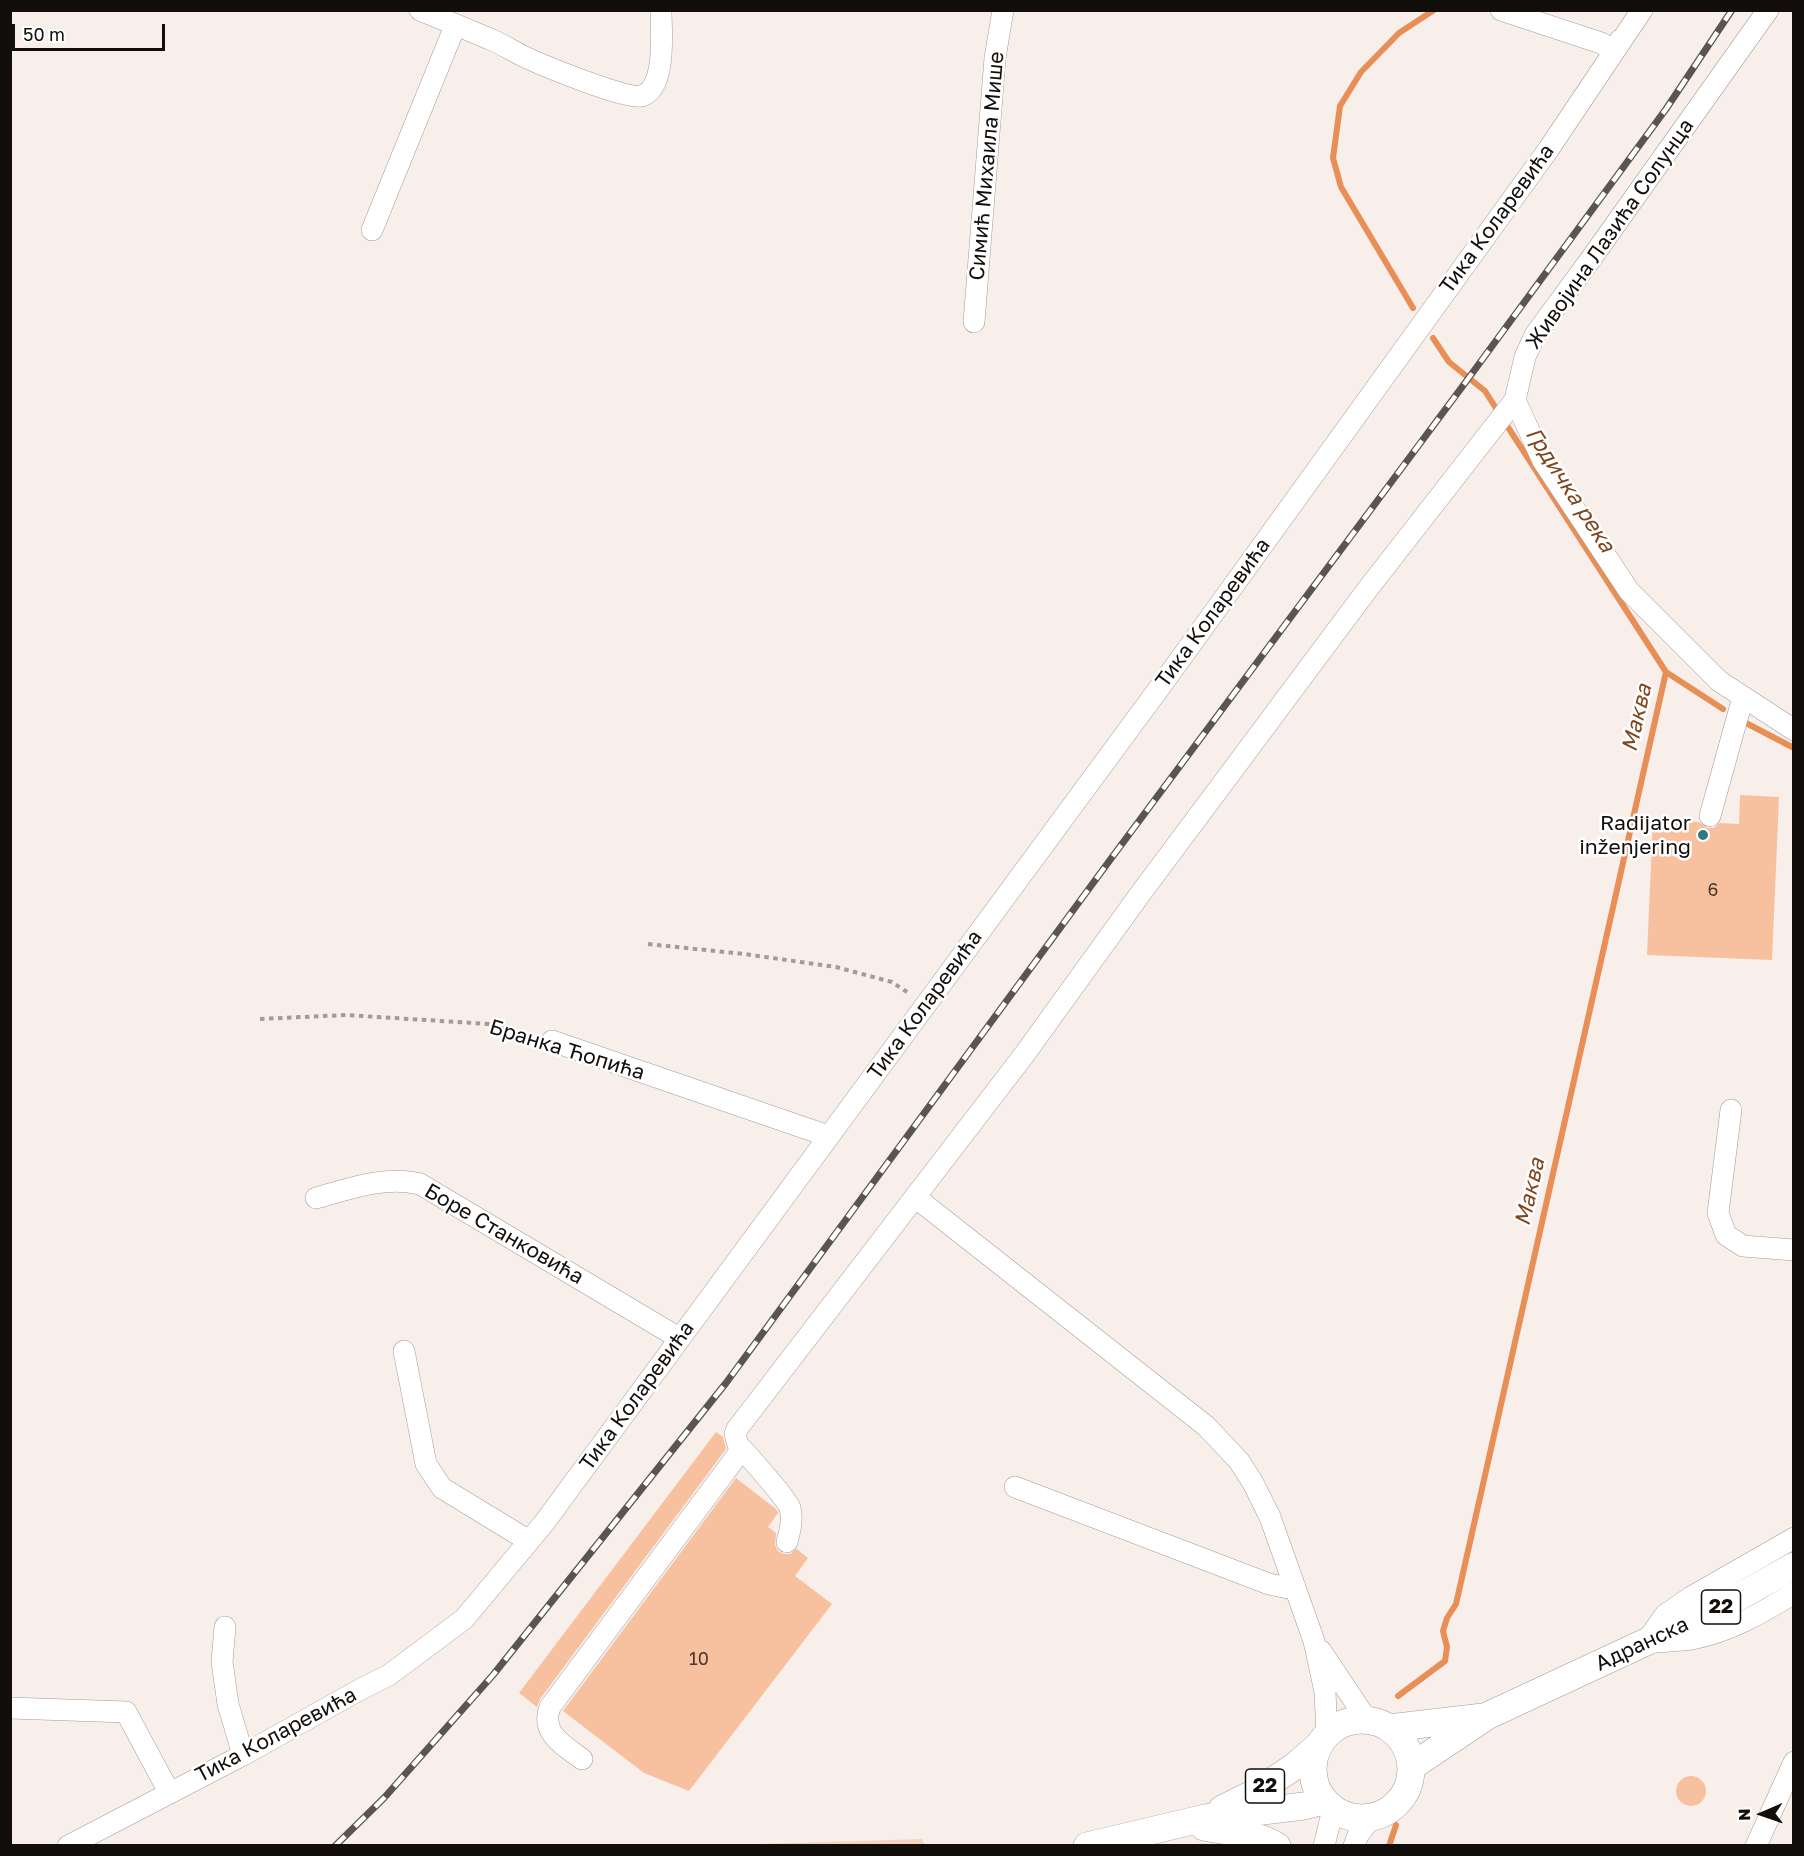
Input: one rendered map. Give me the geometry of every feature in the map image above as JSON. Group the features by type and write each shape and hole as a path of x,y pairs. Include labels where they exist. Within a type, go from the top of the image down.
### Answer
{"main road":[{"name":"Адранска","path":"1411,1767 1487,1716 1719,1608 1794,1566"},
{"name":"Адранска","path":"1378,1724 1487,1716"},
{"name":"22","path":"1193,1820 1256,1792 1295,1766 1339,1725 1353,1720 1378,1724"},
{"path":"1372,1817 1390,1809 1404,1795 1409,1783 1411,1767 1408,1752 1401,1738 1378,1724"},
{"name":"22","path":"1323,1739 1313,1759 1312,1774 1316,1788 1329,1805 1345,1816 1372,1817"},
{"name":"22","path":"1087,1845 1193,1820 1329,1805"},
{"path":"1193,1820 1265,1838 1278,1845"}],"street":[{"path":"420,10 494,41 524,57 632,97 642,96 650,91 658,77 661,55 661,10"},
{"name":"Симић Михаила Мише","path":"974,322 995,58 1003,10"},
{"path":"1502,10 1601,43 1614,51 1635,10"},
{"name":"Тика Коларевића","path":"68,1845 243,1755 389,1675 464,1619 544,1523 1178,662 1548,150 1642,10"},
{"name":"Живојина Лазића Солунца","path":"1512,404 1525,357 1535,335 1768,10"},
{"path":"372,230 454,26"},
{"path":"582,1759 553,1736 547,1721 550,1707 739,1439 915,1197 1024,1055 1367,590 1512,404 1543,462 1629,591 1719,681 1794,730"},
{"path":"1710,816 1743,697"},
{"name":"Бранка Ћопића","path":"552,1041 828,1136"},
{"path":"1731,1110 1718,1213 1726,1235 1743,1246 1794,1250"},
{"name":"Боре Станковића","path":"316,1198 366,1184 410,1181 420,1184 679,1338"},
{"path":"915,1197 1206,1426 1239,1461 1270,1517 1314,1641 1324,1692 1323,1739"},
{"path":"404,1351 426,1464 442,1488 529,1540"},
{"path":"739,1439 787,1502 791,1514 791,1527 787,1542"},
{"path":"1015,1487 1269,1584 1295,1587"},
{"path":"1645,1643 1665,1615 1691,1597 1794,1538"},
{"path":"1645,1643 1691,1639 1726,1630 1769,1609 1794,1593"},
{"path":"225,1627 222,1662 228,1704 243,1755"},
{"path":"1314,1641 1378,1724"},
{"path":"10,1708 126,1712 169,1792"},
{"path":"1756,1845 1794,1762"},
{"path":"1324,1845 1329,1805"},
{"path":"1354,1845 1358,1835 1372,1817"}],"path":[{"path":"648,944 836,967 892,982 925,1005"},
{"name":"Бранка Ћопића","path":"260,1019 346,1015 489,1024 552,1041"}],"shaded area":[{"path":"922,1839 925,1845 724,1845"}],"building":[{"path":"1740,795 1779,797 1772,960 1647,955 1653,820 1699,822 1707,828 1714,828 1720,823 1739,824"},
{"path":"716,1432 723,1437 726,1449 540,1699 537,1707 519,1693"},
{"path":"736,1478 776,1509 778,1513 768,1527 776,1533 775,1545 778,1551 790,1554 797,1549 808,1558 795,1576 832,1604 689,1791 644,1773 563,1711"},
{"path":"1691,1776 1702,1780 1706,1791 1702,1802 1691,1806 1680,1802 1676,1791 1680,1780"}],"waterway":[{"name":"Грдичка река","path":"1413,308 1341,187 1333,158 1340,106 1361,72 1399,33 1434,10"},
{"name":"Грдичка река","path":"1433,338 1449,362 1485,391 1499,413"},
{"name":"Грдичка река","path":"1504,421 1666,672 1723,709"},
{"name":"Маква","path":"1398,1696 1445,1661 1447,1647 1443,1631 1447,1618 1456,1604 1666,672"},
{"path":"1746,723 1794,748"},
{"name":"Маква","path":"1389,1846 1396,1825"}],"railway":[{"path":"335,1846 384,1798 493,1675 726,1383 1666,109 1732,10"}],"place":[{"name":"Radijator inženjering","path":"1703,835"}]}
